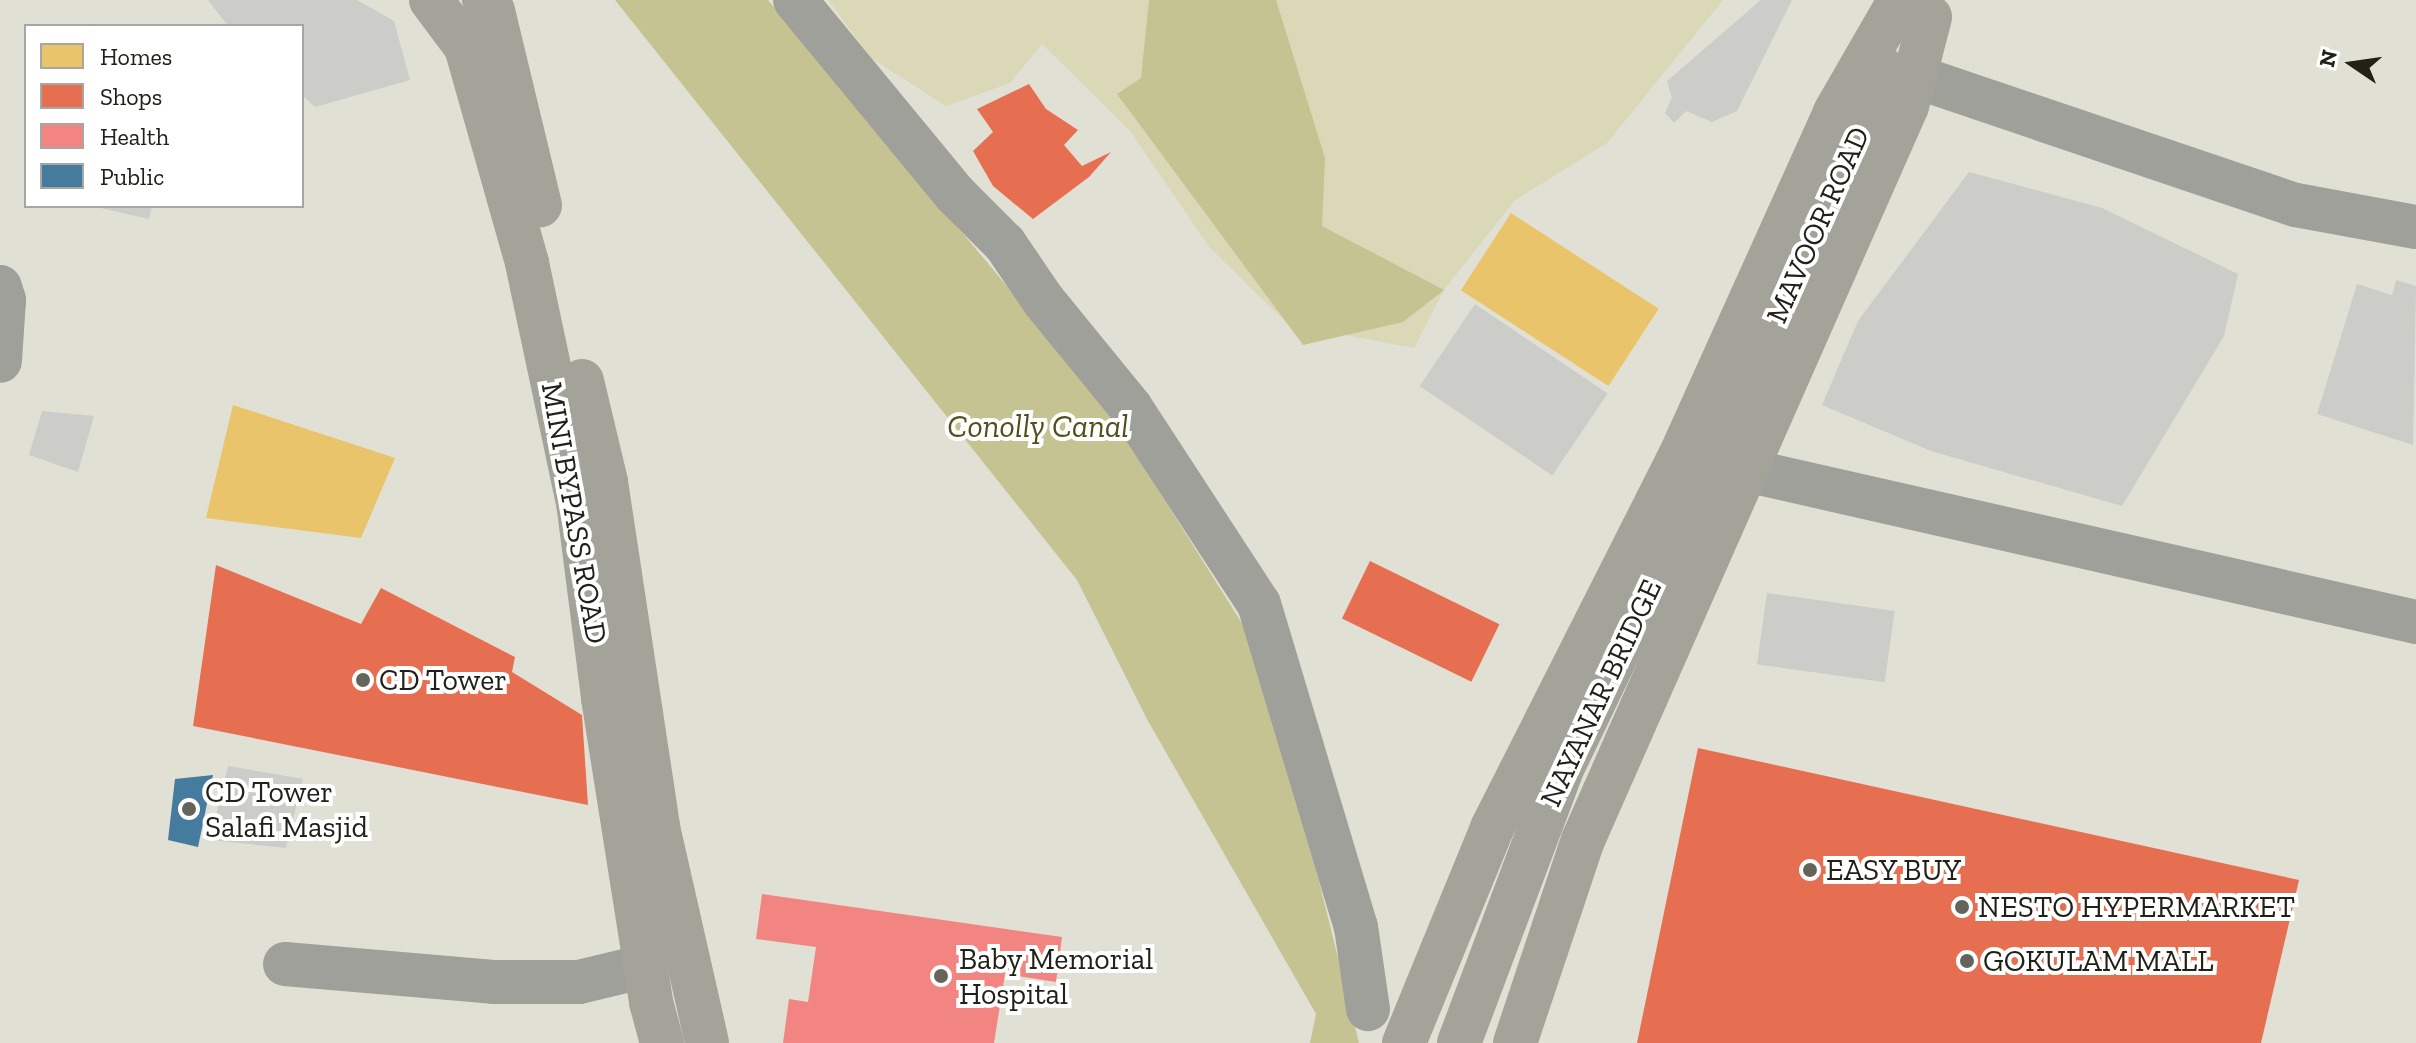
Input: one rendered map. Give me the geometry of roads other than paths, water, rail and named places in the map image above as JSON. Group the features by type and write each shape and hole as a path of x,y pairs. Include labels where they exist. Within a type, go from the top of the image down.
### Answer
{"main road":[{"name":"MINI BYPASS ROAD","path":"431,0 466,47 514,163 606,482 658,827 707,1043"},
{"name":"MINI BYPASS ROAD","path":"490,4 527,263 578,502 645,966 658,1026"},
{"path":"1521,1025 1583,840 1917,77 1917,4"},
{"path":"1404,1043 1492,828 1680,456 1835,112 1917,4"},
{"name":"MAVOOR ROAD","path":"1762,352 1917,4"},
{"name":"NAYANAR BRIDGE","path":"1459,1043 1561,771 1762,352"},
{"path":"1439,960 1466,940 1493,939 1510,952 1521,1025"},
{"path":"658,1026 696,995"}],"street":[{"path":"795,0 956,195 1005,244 1043,300 1131,408 1259,604 1356,927 1368,1009"},
{"path":"1917,77 2296,205 2416,227"},
{"path":"0,287 4,300 0,361"},
{"path":"1743,470 2416,622"},
{"path":"285,964 493,982 579,982 645,966"}],"water":[{"name":"Conolly Canal","path":"615,0 768,0 1102,400 1243,625 1318,877 1359,1043 1310,1043 1316,1014 1148,721 1077,580"},
{"path":"1149,0 1276,0 1325,158 1322,226 1444,290 1403,322 1303,345 1117,94 1141,78"}],"place":[{"name":"CD Tower","path":"363,680"},
{"name":"CD Tower Salafi Masjid","path":"189,809"},
{"name":"EASY BUY","path":"1810,870"},
{"name":"NESTO HYPERMARKET","path":"1962,907"},
{"name":"GOKULAM MALL","path":"1967,961"},
{"name":"Baby Memorial Hospital","path":"941,976"}]}
